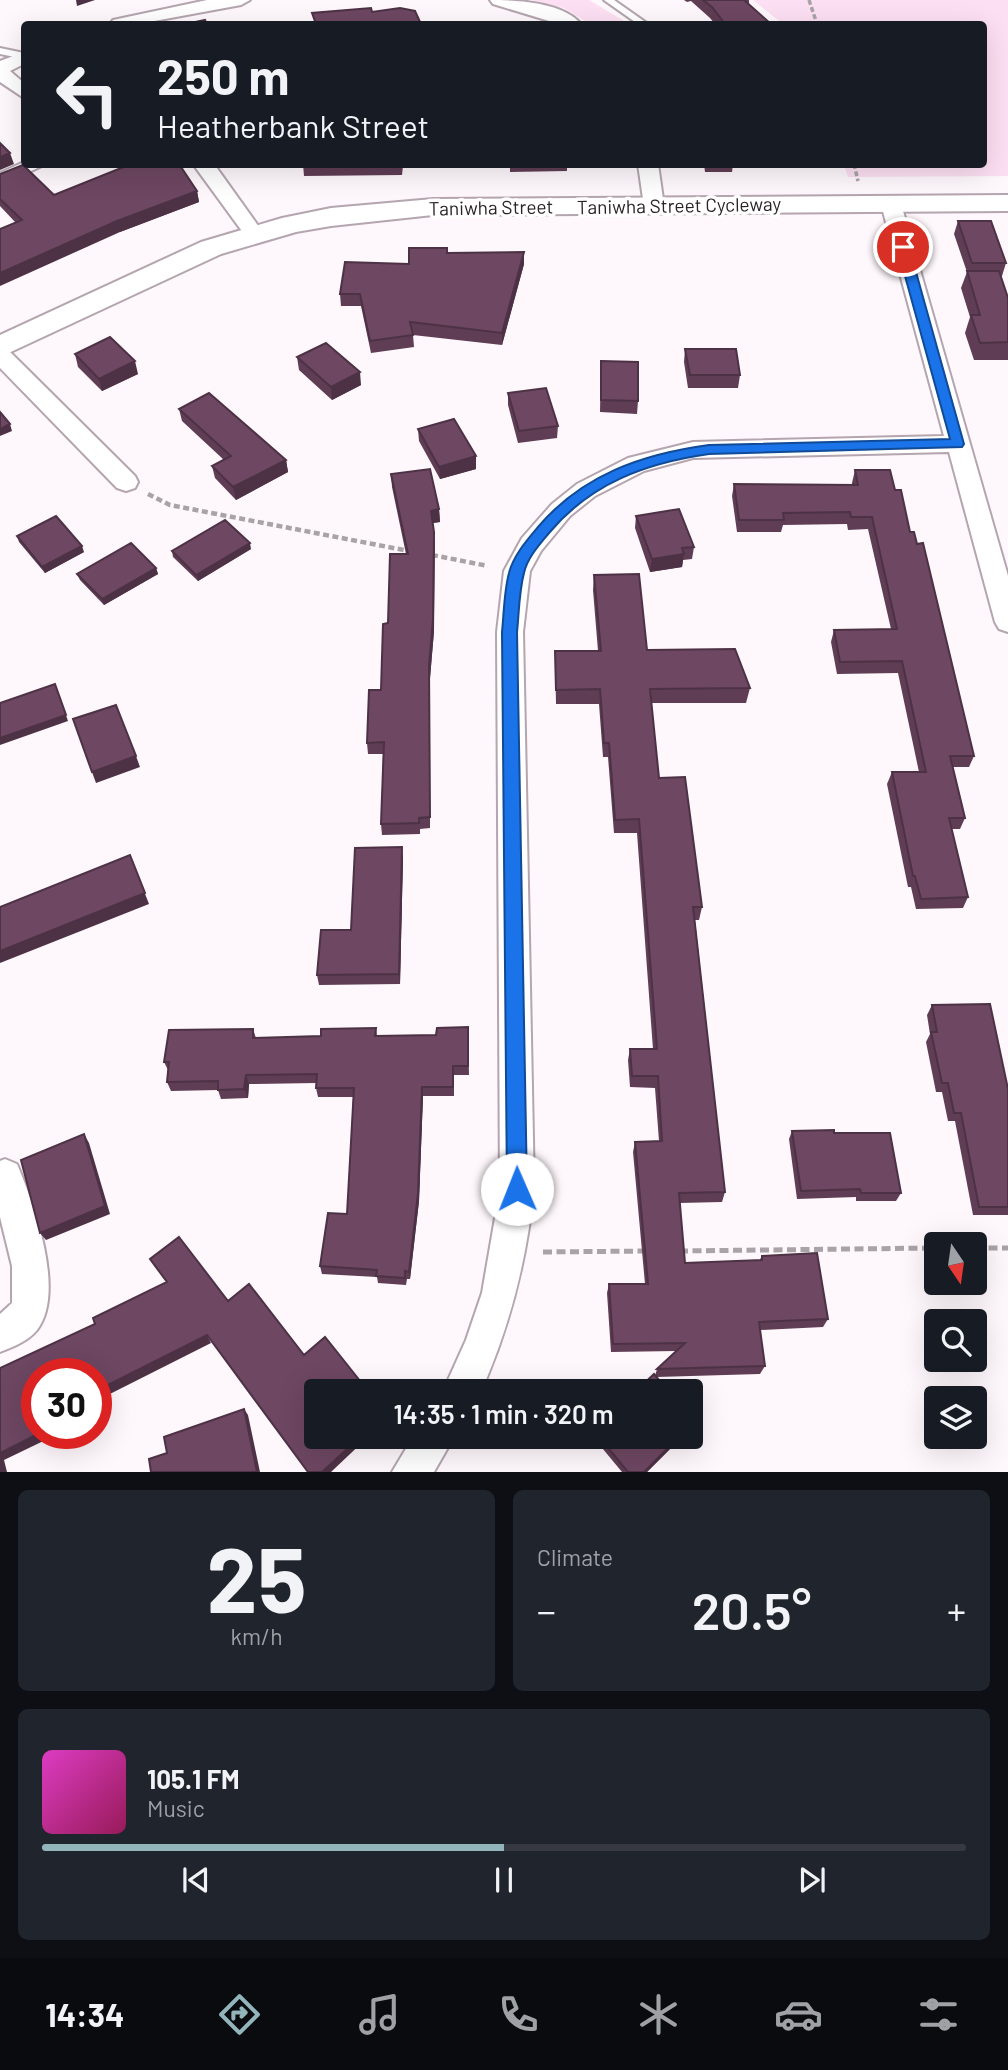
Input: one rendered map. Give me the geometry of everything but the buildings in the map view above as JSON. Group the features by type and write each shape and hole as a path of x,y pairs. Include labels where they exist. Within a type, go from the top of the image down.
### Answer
{"main road":[{"name":"Taniwha Street","path":"0,347 172,265 254,234 370,211 433,207 1008,203"}],"street":[{"path":"131,21 170,11 241,0"},
{"path":"499,0 554,15 566,21"},
{"path":"21,59 0,70 21,89"},
{"path":"0,180 27,168"},
{"path":"205,168 254,234"},
{"path":"649,168 654,206"},
{"path":"891,204 958,444 1004,592 1008,622"},
{"path":"0,355 126,482"},
{"path":"466,1379 491,1320 510,1252 517,1189 510,622 517,571 531,545 561,510 586,490 637,464 671,454 714,449 958,444"},
{"path":"0,1334 26,1314 32,1297 31,1276 5,1176"},
{"path":"411,1472 427,1449"}],"lane":[{"path":"608,0 639,21"},
{"path":"0,51 21,56"}],"path":[{"path":"809,0 816,21"},
{"path":"855,168 858,181"},
{"path":"126,482 170,505 517,571"},
{"path":"664,1251 924,1248"},
{"path":"987,1248 1008,1248"},
{"path":"510,1252 651,1251"}],"shaded area":[{"path":"531,0 589,0 624,21 585,21 564,8"},
{"path":"753,0 1008,0 1008,176 848,177 845,168 987,168 987,21 779,21"}],"route":[{"path":"517,1189 510,632 510,612 517,571 531,545 547,525 586,490 637,464 671,454 709,449 958,444 903,247"}]}
